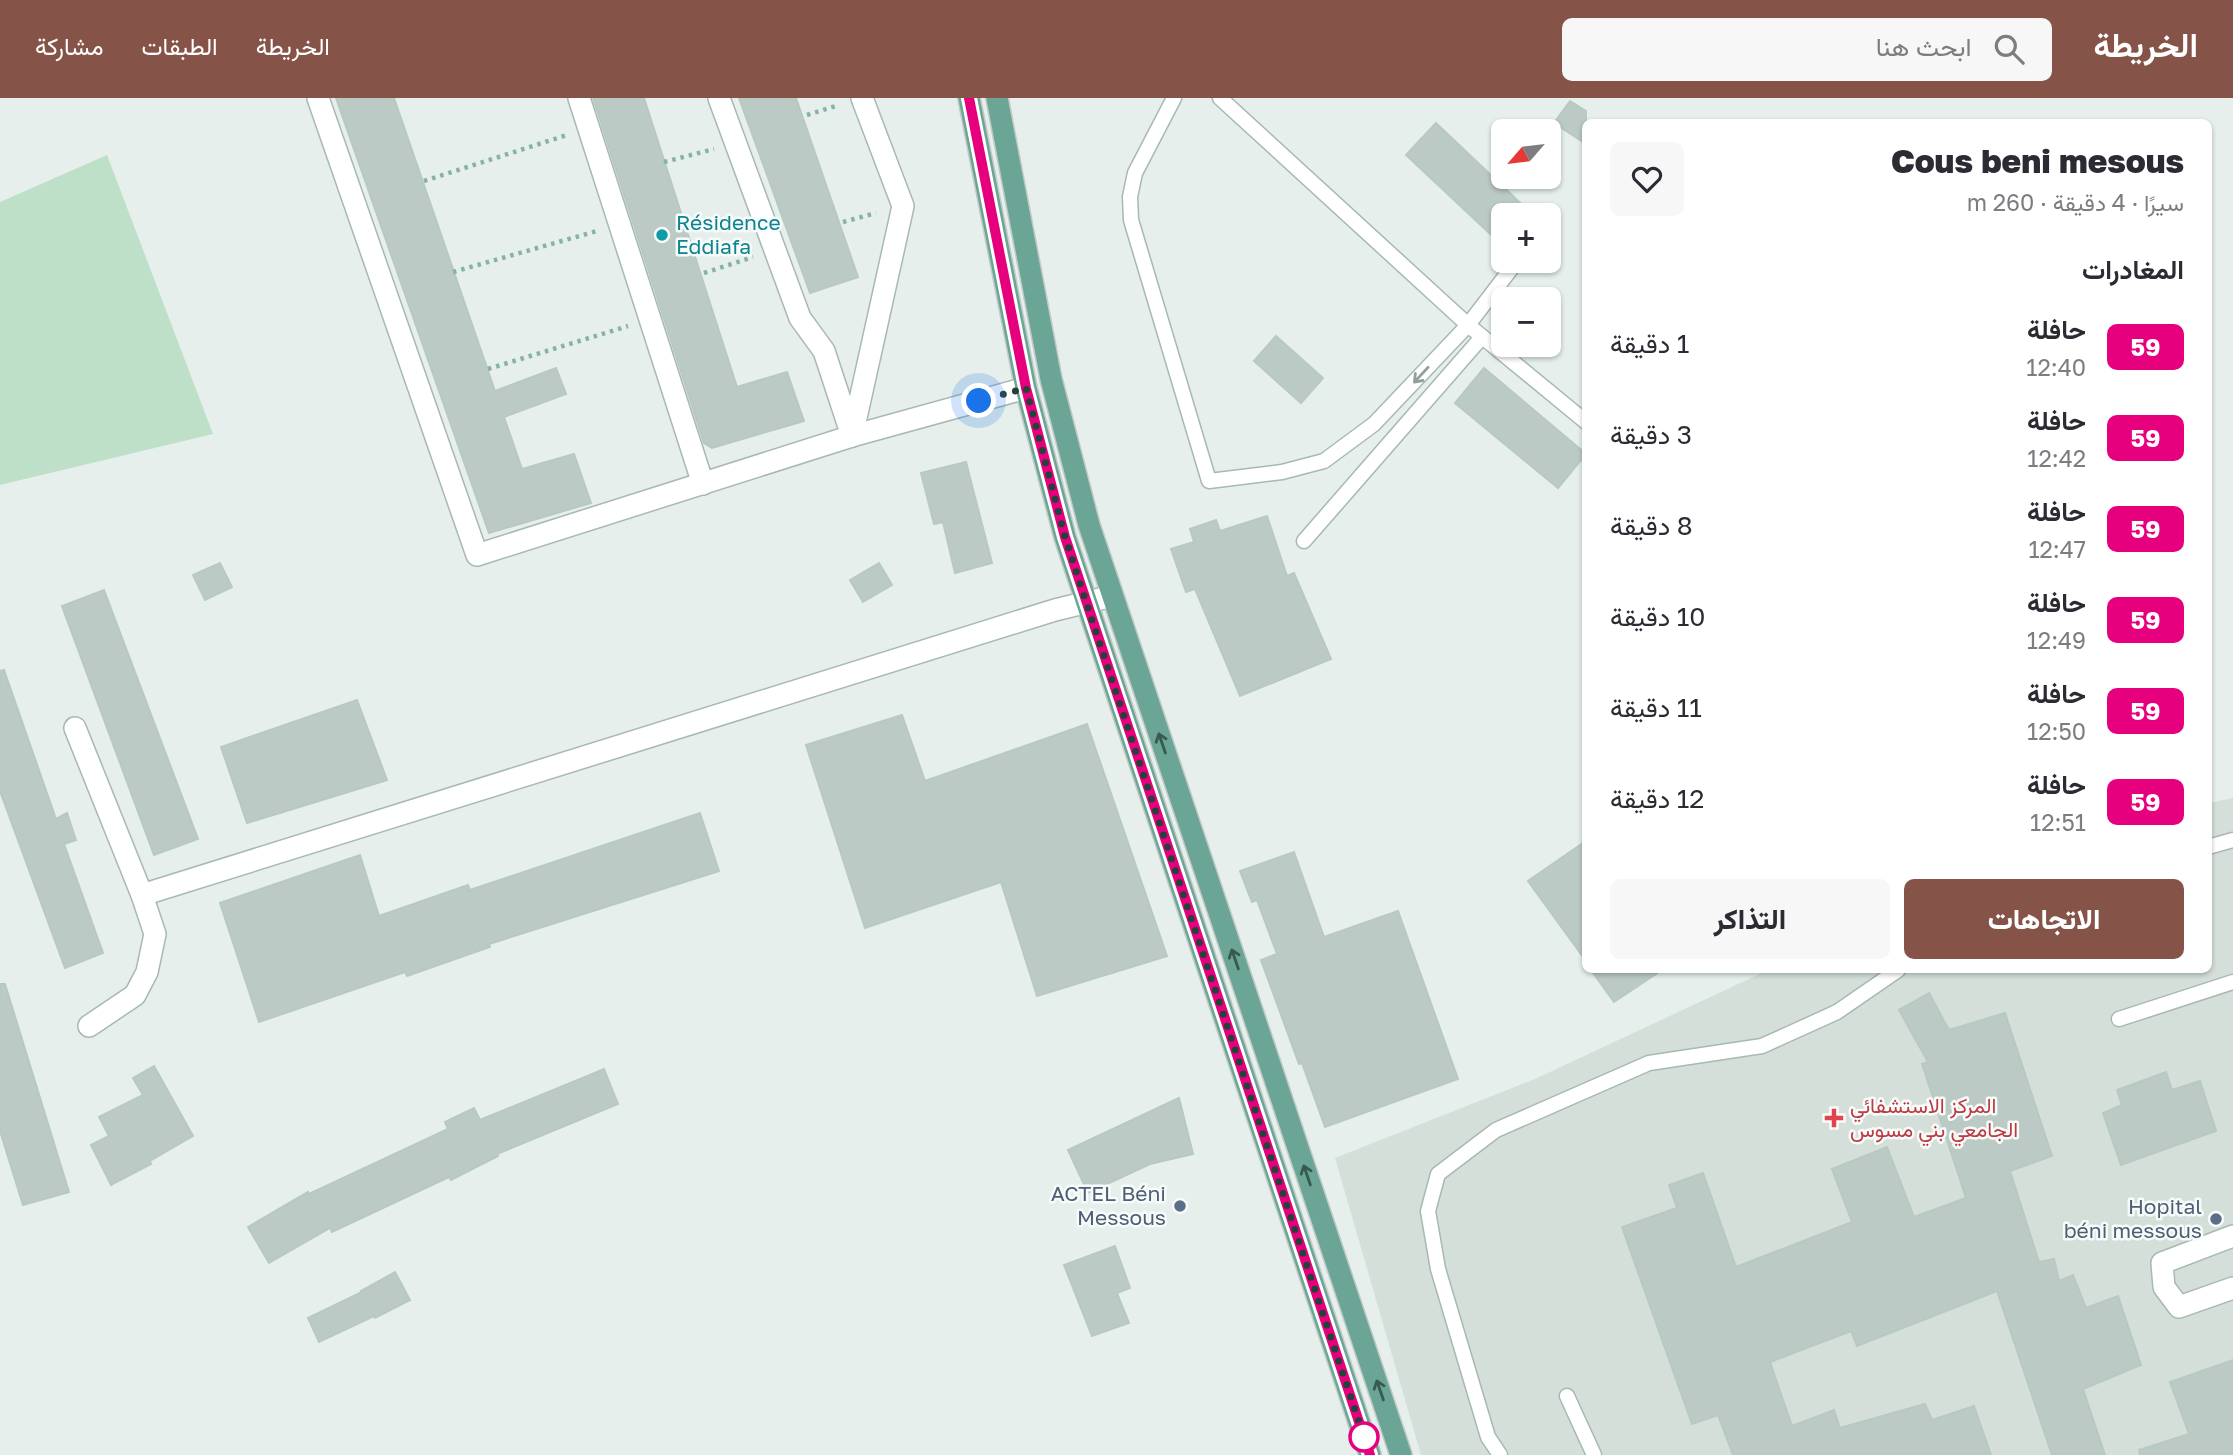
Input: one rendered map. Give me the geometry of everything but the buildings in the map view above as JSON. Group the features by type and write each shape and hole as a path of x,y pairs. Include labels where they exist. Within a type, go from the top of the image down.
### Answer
{"main road":[{"path":"969,98 1026,388 1062,524 1370,1455"},
{"path":"997,98 1051,379 1089,525 1401,1455"}],"street":[{"path":"318,98 477,555 852,436 1026,388"},
{"path":"579,98 703,484"},
{"path":"719,98 800,318 824,351 852,436"},
{"path":"852,436 903,206 854,100"},
{"path":"142,895 1016,622 1112,596"},
{"path":"75,728 155,934 147,972 135,995 89,1026"},
{"path":"2233,1236 2162,1262 2164,1287 2179,1307 2233,1288"}],"lane":[{"path":"1174,98 1135,173 1130,197 1130,220 1209,481 1282,472 1324,461 1374,424 1468,325 1508,273"},
{"path":"1220,98 1468,325 1582,419"},
{"path":"1304,541 1482,337"},
{"path":"2212,846 2233,840"},
{"path":"1500,1455 1488,1437 1438,1269 1428,1210 1438,1174 1496,1130 1649,1063 1762,1046 1837,1012 1894,973"},
{"path":"2119,1018 2233,982"},
{"path":"1567,1396 1594,1455"}],"path":[{"path":"807,115 854,100"},
{"path":"424,181 589,128"},
{"path":"664,162 736,143"},
{"path":"453,272 620,224"},
{"path":"704,273 775,250"},
{"path":"488,369 650,319"}],"shaded area":[{"name":"المركز الاستشفائي الجامعي بني مسوس","path":"2233,798 2233,1455 1421,1455 1335,1158 1535,1079 1762,973 2212,973 2212,802"}],"green space":[{"path":"107,155 213,434 0,485 0,202"}],"bus line":[{"name":"59","path":"969,98 1026,388 1065,537 1370,1455"}],"place":[{"name":"Résidence Eddiafa","path":"662,235"},
{"name":"المركز الاستشفائي الجامعي بني مسوس","path":"1834,1118"},
{"name":"ACTEL Béni Messous","path":"1180,1206"},
{"name":"Hopital béni messous","path":"2216,1219"}],"route":[{"path":"979,401 1026,388 1065,537 1364,1437"}]}
